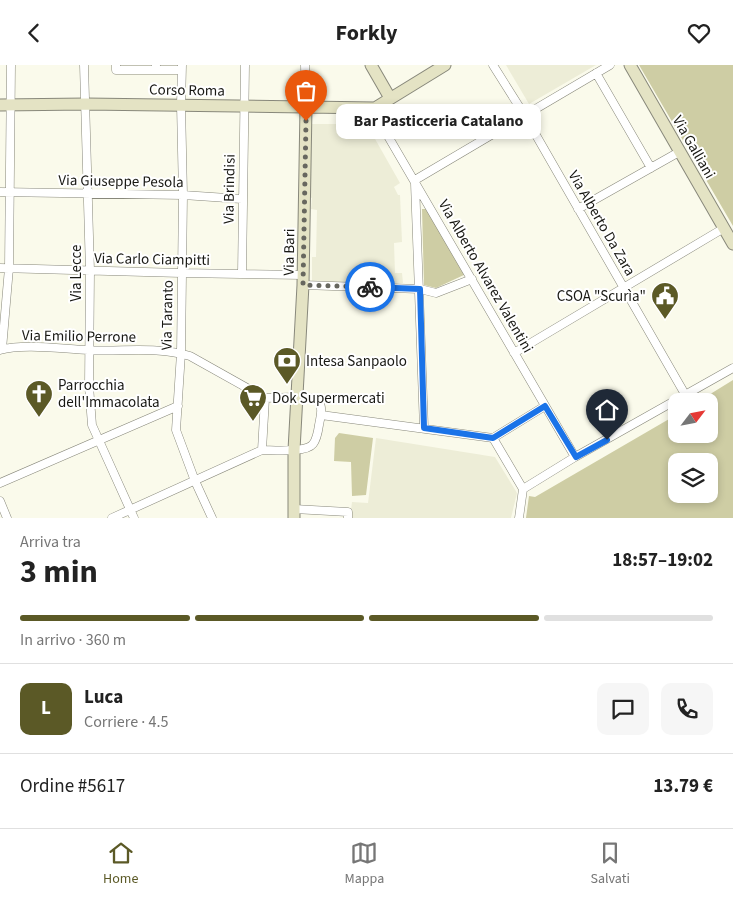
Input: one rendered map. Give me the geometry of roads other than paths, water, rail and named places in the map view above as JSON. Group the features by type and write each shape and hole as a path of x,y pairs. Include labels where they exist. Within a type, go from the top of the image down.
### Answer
{"street":[{"path":"1,349 9,268 10,192 6,105 11,65"},
{"name":"Via Lecce","path":"84,65 89,194 91,416 92,425 134,518"},
{"path":"116,65 116,70 182,68"},
{"name":"Via Brindisi","path":"242,274 245,65"},
{"path":"305,65 306,107"},
{"path":"371,65 390,98"},
{"path":"375,108 445,65"},
{"name":"Via Alberto Da Zara","path":"493,65 685,393"},
{"path":"424,428 415,180 610,65"},
{"name":"Via Galliani","path":"630,65 733,244"},
{"name":"Via Taranto","path":"182,68 183,195 180,353 176,430 195,481 212,518"},
{"path":"596,73 651,169"},
{"name":"Corso Roma","path":"6,105 244,105 375,108"},
{"name":"Via Bari","path":"294,514 294,450 303,280 306,107"},
{"name":"Via Alberto Alvarez Valentini","path":"375,108 378,119 576,457"},
{"path":"578,209 679,152"},
{"name":"Via Giuseppe Pesola","path":"0,192 183,195 242,199"},
{"path":"514,353 724,227"},
{"name":"Via Carlo Ciampitti","path":"0,268 242,274 420,289 436,293 472,279"},
{"name":"Via Emilio Perrone","path":"1,349 38,347 89,351 132,350 180,353 190,356 265,398"},
{"path":"689,393 733,368"},
{"path":"112,518 262,451 305,449 311,446 314,442 321,415 322,405 318,399 298,397 265,398 262,451"},
{"path":"523,489 668,405"},
{"path":"0,483 178,406"},
{"path":"321,415 493,438 545,406"},
{"path":"493,438 523,489 519,518"},
{"path":"0,501 7,518"},
{"path":"294,514 348,512 348,518"}],"place":[{"name":"Bar Pasticceria Catalano","path":"306,121"},
{"name":"CSOA \"Scurìa\"","path":"665,320"},
{"name":"Intesa Sanpaolo","path":"287,385"},
{"name":"Parrocchia dell'Immacolata","path":"39,418"},
{"name":"Dok Supermercati","path":"253,422"}]}
